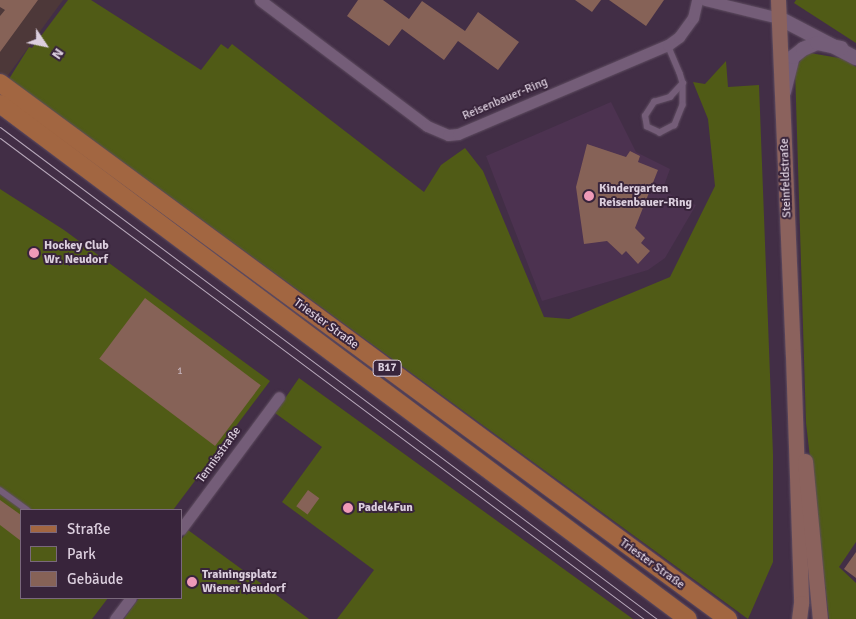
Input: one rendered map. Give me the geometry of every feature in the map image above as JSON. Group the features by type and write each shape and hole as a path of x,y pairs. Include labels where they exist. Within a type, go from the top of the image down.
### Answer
{"main road":[{"name":"Steinfeldstraße","path":"778,0 793,356 801,603 799,619"},
{"name":"Triester Straße","path":"0,83 728,619"},
{"name":"Triester Straße","path":"0,104 688,619"},
{"name":"Steinfeldstraße","path":"793,356 817,563 820,619"}],"street":[{"name":"Reisenbauer-Ring","path":"260,0 272,4 427,126 448,135 458,134 668,45 679,37 693,18 697,0"},
{"path":"705,0 779,18 841,48 856,58"},
{"path":"783,96 793,57 797,53 817,43 841,48"},
{"name":"Tennisstraße","path":"182,529 279,397"},
{"path":"115,619 130,599"}],"lane":[{"path":"668,45 683,83 682,105 675,125 660,133 647,127 645,116 654,102 670,97 683,83"},
{"path":"0,490 27,509"}],"shaded area":[{"path":"0,0 63,0 6,78 0,73"},
{"name":"Kindergarten Reisenbauer-Ring","path":"611,102 636,152 670,169 662,191 696,205 665,258 648,270 542,301 486,156"}],"green space":[{"path":"68,0 91,0 201,70 221,44 228,49 232,44 424,192 441,165 465,148 483,171 544,317 569,319 670,277 715,186 708,119 693,82 705,84 726,61 728,87 759,85 773,454 773,562 748,619 9,79 29,47 32,48"},
{"path":"796,0 856,0 856,43 794,3"},
{"path":"810,53 845,59 856,67 856,542 839,567 856,583 856,619 829,619 806,423 795,69 802,58"},
{"path":"0,189 64,230 270,381 174,509 20,509 20,599 107,599 92,619 0,619"},
{"path":"299,378 633,619 337,619 374,570 282,502 322,447 275,413"},
{"path":"188,530 309,619 124,619 138,599 182,599 182,539"}],"building":[{"path":"0,0 38,0 0,52 0,16 5,10 0,7"},
{"path":"358,0 383,0 409,19 422,1 465,31 478,12 519,42 498,70 458,41 444,60 402,29 389,46 347,16"},
{"path":"575,0 601,0 592,12"},
{"path":"609,0 664,0 646,26"},
{"path":"587,144 626,157 630,151 640,156 638,162 658,170 635,228 645,238 641,243 650,251 638,264 626,251 622,255 607,241 584,244 576,187"},
{"path":"145,298 261,385 215,446 99,359"},
{"path":"308,490 319,498 308,514 296,506"},
{"path":"0,500 20,514 20,540 0,525"},
{"path":"856,552 856,578 844,569"}],"tram line":[{"path":"0,127 657,619"},
{"path":"0,138 644,619"}],"place":[{"name":"Kindergarten Reisenbauer-Ring","path":"589,196"},
{"name":"Hockey Club Wr. Neudorf","path":"34,253"},
{"name":"Padel4Fun","path":"348,508"},
{"name":"Trainingsplatz Wiener Neudorf","path":"192,582"}]}
